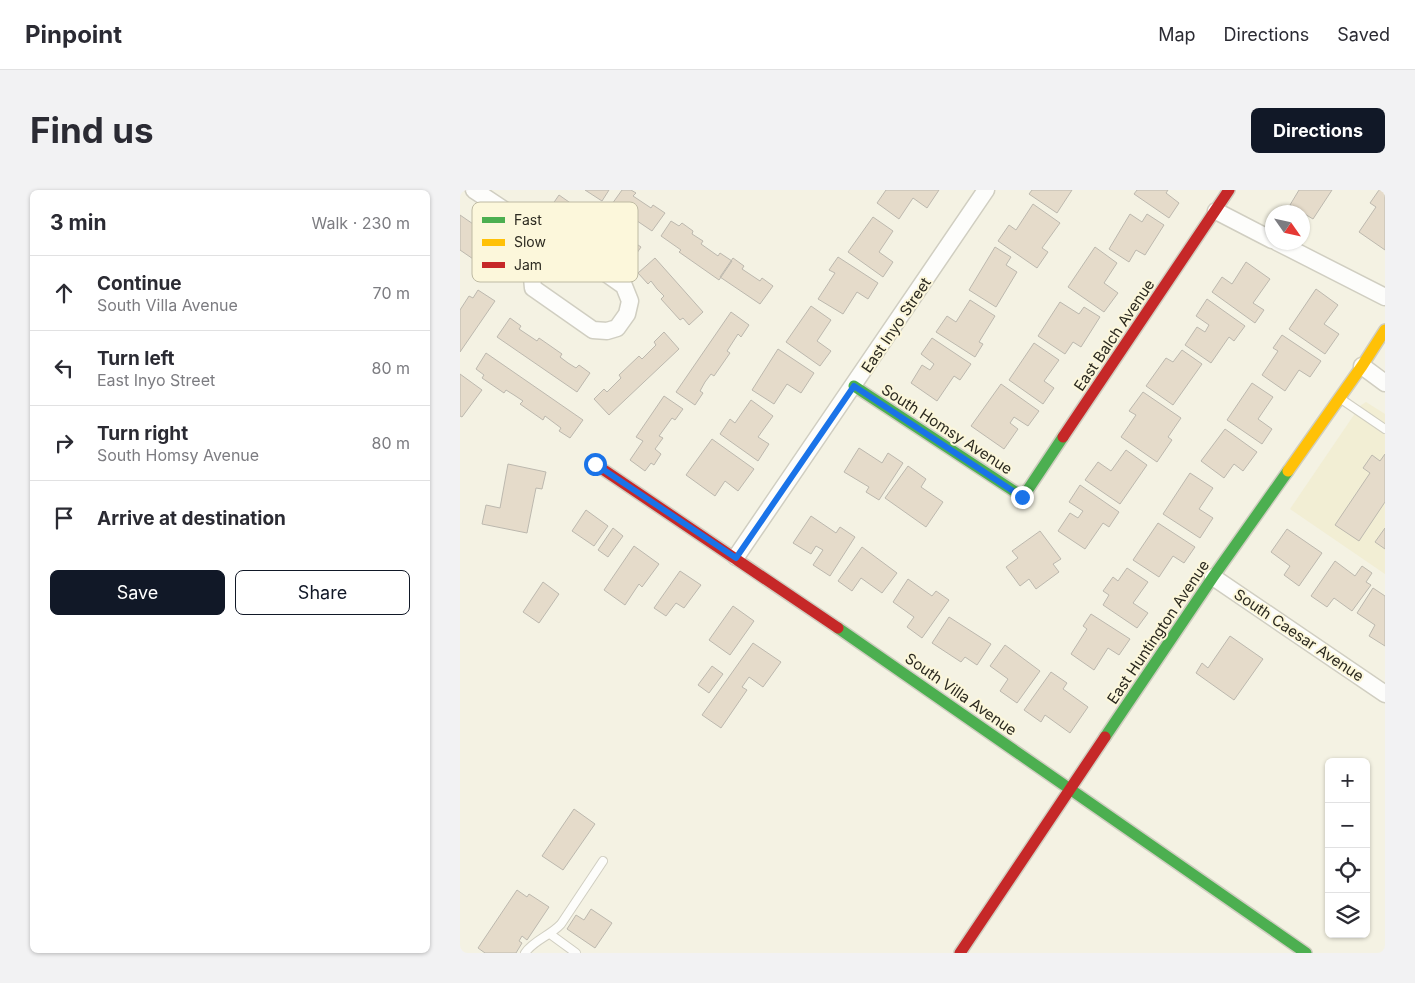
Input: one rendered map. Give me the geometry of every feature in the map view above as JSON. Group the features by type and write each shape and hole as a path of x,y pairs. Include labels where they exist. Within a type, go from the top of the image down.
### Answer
{"street":[{"path":"474,190 492,202"},
{"name":"East Inyo Street","path":"736,558 986,190"},
{"name":"East Balch Avenue","path":"1022,497 1229,190"},
{"path":"1216,211 1265,236"},
{"path":"1293,250 1385,297"},
{"path":"532,282 533,288 593,330 608,331 618,328 627,314 630,301 624,286 618,282"},
{"name":"East Huntington Avenue","path":"960,953 1072,789 1213,576 1362,366 1385,330"},
{"path":"1362,366 1385,383"},
{"name":"South Homsy Avenue","path":"854,386 1022,497"},
{"name":"South Villa Avenue","path":"595,464 736,558 1072,789 1306,953"},
{"name":"South Caesar Avenue","path":"1213,576 1385,694"}],"lane":[{"path":"1339,398 1385,429"},
{"path":"525,953 534,943 550,934 564,919 603,861"},
{"path":"550,934 576,953"}],"shaded area":[{"path":"1366,402 1385,414 1385,574 1290,509 1360,406"}],"building":[{"path":"585,190 609,190 602,201"},
{"path":"622,190 631,190 636,193 633,196 651,208 653,205 665,213 652,231 638,222 638,202 613,202"},
{"path":"886,190 939,190 927,208 913,198 899,219 877,203"},
{"path":"1032,190 1072,190 1057,213 1029,194"},
{"path":"1137,190 1168,190 1166,193 1179,203 1169,218 1134,194"},
{"path":"1299,190 1332,190 1313,219 1310,217 1310,205 1290,205"},
{"path":"1379,190 1385,190 1385,250 1359,232 1376,207 1370,203"},
{"path":"559,195 569,202 554,202"},
{"path":"1033,204 1060,223 1042,248 1048,252 1037,268 998,241 1009,225 1016,230"},
{"path":"1130,214 1142,222 1147,214 1164,225 1145,255 1136,250 1129,262 1109,249"},
{"path":"460,215 472,223 472,258 460,250"},
{"path":"873,217 893,231 879,252 893,262 883,277 848,252"},
{"path":"671,221 679,226 682,223 693,231 692,234 703,241 701,244 718,256 720,253 732,261 719,280 679,252 681,250 661,236"},
{"path":"995,247 1011,257 1006,265 1017,272 996,307 969,290"},
{"path":"1095,247 1117,263 1104,283 1118,293 1104,312 1068,287"},
{"path":"838,257 878,283 868,299 857,292 843,314 818,299 835,273 829,270"},
{"path":"655,258 703,312 689,325 683,318 680,320 661,299 664,296 651,281 648,284 638,273"},
{"path":"733,258 744,266 742,269 760,281 762,278 773,286 760,304 720,277"},
{"path":"1246,262 1270,279 1253,303 1264,310 1255,323 1212,292 1222,277 1232,284"},
{"path":"1316,289 1338,305 1324,324 1339,334 1325,354 1289,329"},
{"path":"478,290 495,301 460,352 460,310 469,296 473,298"},
{"path":"1207,299 1245,326 1234,341 1229,337 1211,363 1185,345 1197,327 1205,332 1209,325 1196,316"},
{"path":"970,300 995,316 979,342 983,344 975,357 936,332 947,316 956,322"},
{"path":"1060,302 1079,314 1084,307 1100,317 1081,347 1073,342 1065,354 1038,336"},
{"path":"811,306 831,320 817,341 831,351 820,366 786,342"},
{"path":"731,312 749,325 741,337 738,334 727,351 730,353 714,376 711,374 705,382 700,391 703,393 695,405 676,392"},
{"path":"510,318 521,326 519,329 537,341 539,338 562,354 560,357 568,363 576,368 579,365 590,373 577,392 497,337"},
{"path":"664,332 679,349 609,415 594,399 604,389 607,392 621,378 619,375 639,356 642,359 656,345 654,342"},
{"path":"1282,335 1321,361 1310,377 1299,370 1285,391 1262,375 1278,351 1273,348"},
{"path":"932,338 971,364 960,380 954,376 937,401 911,383 922,365 930,370 934,364 921,354"},
{"path":"1034,343 1059,360 1044,381 1054,388 1043,404 1009,380"},
{"path":"778,349 814,373 801,393 787,384 774,404 752,390"},
{"path":"1182,350 1202,364 1173,405 1146,386 1166,358 1173,362"},
{"path":"486,353 583,420 570,438 559,431 561,428 545,416 543,420 520,404 523,401 506,390 504,393 482,378 484,375 476,369"},
{"path":"460,374 482,390 462,417 460,416"},
{"path":"1252,383 1273,397 1258,419 1272,429 1262,444 1227,420"},
{"path":"1001,384 1039,411 1028,426 1014,417 1010,423 1018,429 1004,449 971,426"},
{"path":"1143,392 1181,418 1168,437 1172,440 1157,462 1121,437 1136,415 1129,411"},
{"path":"664,396 683,409 675,420 672,418 659,436 663,438 655,449 661,454 654,465 651,463 645,471 630,460 643,441 636,437"},
{"path":"751,400 773,416 758,437 769,444 758,461 720,434 730,419 735,423"},
{"path":"1225,429 1257,452 1243,471 1234,464 1224,478 1201,461"},
{"path":"712,439 754,469 738,491 725,481 715,496 686,475"},
{"path":"859,448 882,463 888,453 903,463 879,500 866,492 869,487 844,472"},
{"path":"1126,450 1147,465 1120,504 1085,480 1098,462 1111,471"},
{"path":"1385,454 1385,502 1359,541 1335,525 1370,473 1363,468 1372,455 1380,461"},
{"path":"508,464 546,472 542,489 536,488 527,533 482,524 486,505 500,508"},
{"path":"908,466 926,479 921,487 943,502 926,527 885,498"},
{"path":"1190,473 1213,488 1199,509 1213,518 1200,538 1163,514"},
{"path":"1080,485 1119,512 1109,527 1103,523 1085,549 1058,531 1070,513 1078,518 1083,511 1069,502"},
{"path":"586,510 608,526 594,546 572,531"},
{"path":"811,516 836,533 840,527 855,537 830,576 813,565 823,550 816,546 811,554 793,543"},
{"path":"1158,523 1195,547 1184,563 1173,556 1159,577 1133,560"},
{"path":"613,528 623,536 608,557 598,550"},
{"path":"1385,528 1385,549 1375,542"},
{"path":"1287,529 1322,553 1299,586 1284,575 1290,566 1271,552"},
{"path":"1040,531 1061,559 1053,564 1059,572 1036,589 1029,579 1020,586 1006,567 1018,558 1012,551"},
{"path":"634,546 659,564 642,587 639,584 625,605 604,590"},
{"path":"862,547 897,573 882,593 861,578 852,591 838,581"},
{"path":"1335,561 1355,576 1362,566 1372,573 1366,582 1371,585 1352,611 1334,598 1327,607 1311,596"},
{"path":"1127,568 1148,582 1133,603 1148,613 1137,628 1103,605 1109,595 1103,591 1113,577 1118,581"},
{"path":"680,571 701,585 684,608 676,603 666,616 654,608"},
{"path":"908,579 932,596 936,591 949,600 922,638 907,627 914,617 893,602"},
{"path":"543,582 559,594 539,623 523,612"},
{"path":"1373,588 1385,596 1385,646 1369,636 1375,625 1357,613"},
{"path":"733,606 754,621 730,655 709,640"},
{"path":"1091,614 1130,639 1119,655 1108,648 1094,670 1071,654 1087,629 1083,626"},
{"path":"949,617 991,644 977,665 965,657 961,662 932,643"},
{"path":"1230,636 1263,659 1234,700 1196,673 1202,663 1208,668"},
{"path":"753,643 781,662 763,687 749,677 742,687 747,690 721,728 702,715"},
{"path":"1005,645 1040,671 1017,703 1000,691 1008,679 990,666"},
{"path":"712,666 723,674 709,693 698,685"},
{"path":"1051,672 1067,683 1063,689 1088,707 1070,733 1045,715 1041,722 1024,710"},
{"path":"574,809 595,824 563,870 542,856"},
{"path":"517,890 527,897 529,894 549,907 527,940 522,936 519,941 522,943 516,953 485,953 478,948"},
{"path":"591,909 612,923 595,948 567,929 576,915 584,920"}],"traffic: fast":[{"path":"854,386 1023,497 1063,437"},
{"path":"1105,737 1213,577 1288,471"},
{"path":"838,628 1306,953"}],"traffic: slow":[{"path":"1288,471 1385,330"}],"traffic: jam":[{"path":"1063,437 1229,190"},
{"path":"595,464 838,628"},
{"path":"960,953 1105,737"}],"route":[{"path":"595,464 736,558 854,386 1022,497"}]}
